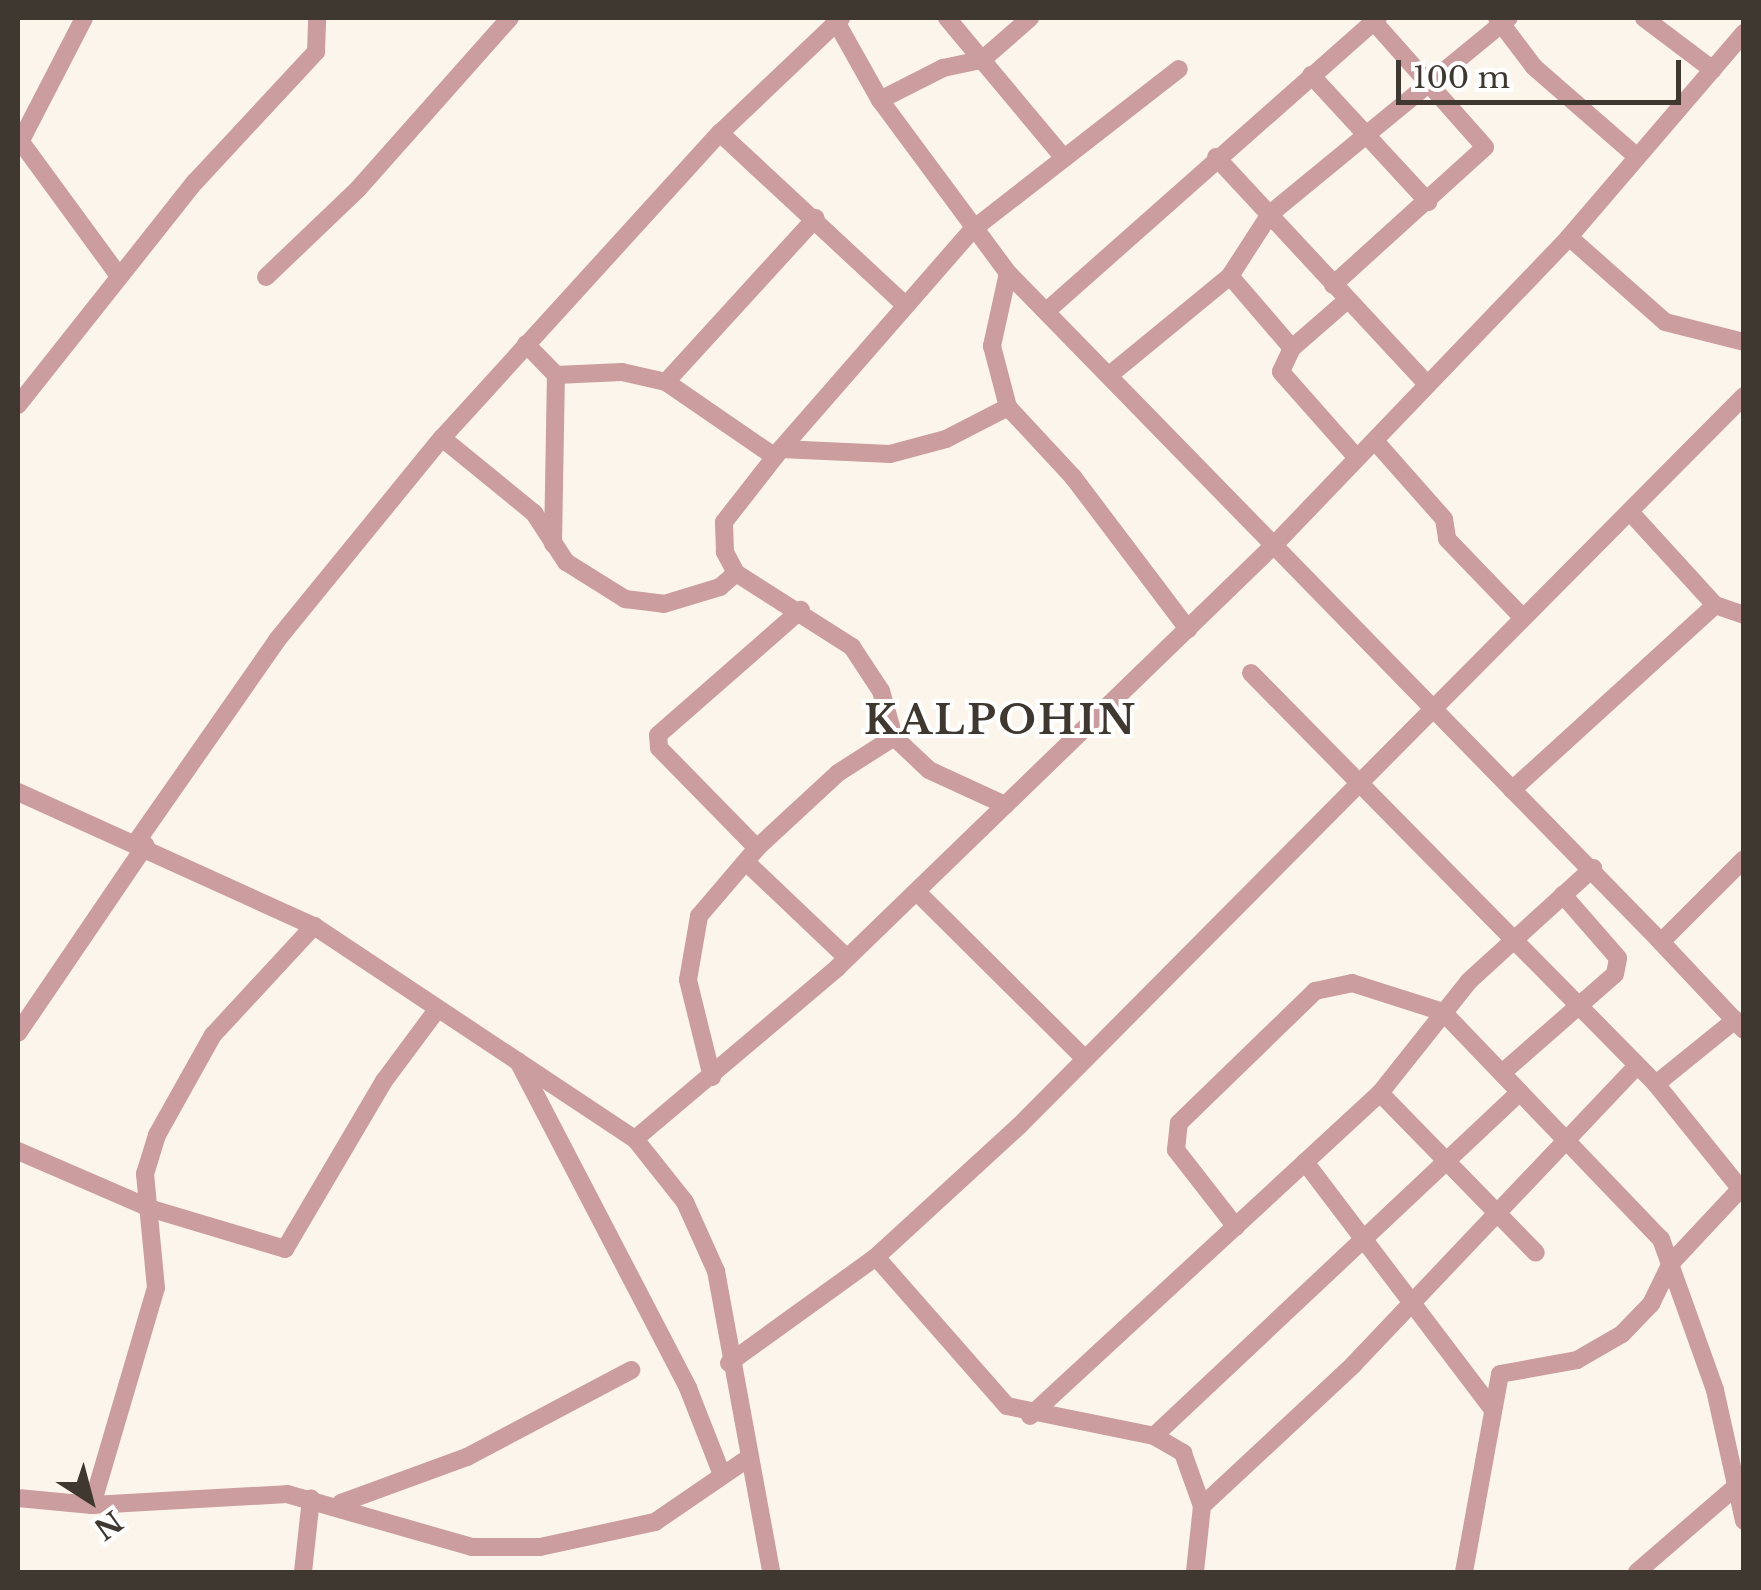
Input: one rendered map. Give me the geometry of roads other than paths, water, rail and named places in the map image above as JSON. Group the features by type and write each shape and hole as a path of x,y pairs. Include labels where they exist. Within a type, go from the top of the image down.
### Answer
{"street":[{"path":"84,18 19,141 119,276"},
{"path":"18,405 119,276 316,52 317,18"},
{"path":"266,277 358,188 510,18"},
{"path":"947,18 1064,158"},
{"path":"880,100 943,68 982,60 1030,18"},
{"path":"1644,18 1713,70"},
{"path":"18,1033 277,640 442,438 526,344 720,134 837,19 880,100 972,230 1008,273 1050,308 1512,790 1593,868 1739,1025 1656,1084"},
{"path":"1112,373 1230,276 1270,214 1503,19 1549,82 1634,154"},
{"path":"1050,308 1216,157 1376,20 1424,85 1485,147 1333,285"},
{"path":"635,1139 847,958 1276,543 1569,237 1634,154 1744,33"},
{"path":"1005,805 929,770 894,737 868,665 801,610 736,573 724,522 904,304 972,230 1180,69"},
{"path":"1311,76 1428,202"},
{"path":"720,134 816,218 904,304"},
{"path":"1216,157 1346,302 1427,384"},
{"path":"666,382 816,218"},
{"path":"1569,237 1665,322 1744,342"},
{"path":"1008,273 992,346 1008,407 1074,477 1188,629"},
{"path":"1230,276 1292,348"},
{"path":"1346,302 1292,348 1282,372 1358,458"},
{"path":"526,344 556,374 553,544"},
{"path":"556,374 622,372 666,382 778,453 890,454 946,439 1008,407"},
{"path":"728,1363 876,1257 1228,922 1432,704 1744,396"},
{"path":"442,438 534,512 566,562 626,599 664,604 720,587 736,573"},
{"path":"1375,441 1444,518 1447,539 1522,616"},
{"path":"1630,512 1715,605 1744,615"},
{"path":"1512,790 1715,605"},
{"path":"801,610 658,735 660,748 847,958"},
{"path":"1250,673 1358,780 1575,1010 1656,1084 1742,1186 1671,1262 1651,1304 1622,1334 1577,1360 1500,1374 1464,1572"},
{"path":"712,1077 694,1026 686,955 699,916 752,855 838,773 894,737"},
{"path":"18,792 142,843 314,926 436,1011 635,1139 685,1202 716,1271 744,1461 770,1572"},
{"path":"1661,942 1744,859"},
{"path":"1030,1416 1380,1093 1442,1012 1511,942 1593,868"},
{"path":"917,892 1084,1058"},
{"path":"1502,1073 1615,974 1618,958 1563,895"},
{"path":"92,1506 156,1288 152,1209 145,1174 194,1067 235,1007 314,926"},
{"path":"1236,1227 1176,1150 1179,1123 1315,991 1352,983 1442,1012 1642,1217 1671,1262 1740,1484 1744,1521"},
{"path":"18,1151 152,1209 286,1249 384,1082 436,1011"},
{"path":"518,1061 688,1388 721,1472"},
{"path":"1202,1506 1414,1298 1635,1068"},
{"path":"1154,1436 1368,1240 1520,1092"},
{"path":"1380,1093 1536,1253"},
{"path":"1306,1162 1414,1298 1493,1410"},
{"path":"876,1257 1008,1406 1030,1416 1154,1436 1193,1468 1202,1506 1194,1572"},
{"path":"341,1503 467,1457 631,1370"},
{"path":"18,1498 92,1506 311,1498 341,1503 472,1546 540,1547 655,1522 721,1472 744,1461"},
{"path":"1637,1572 1740,1484"},
{"path":"304,1572 311,1498"}],"district":[{"name":"KALPOHIN","path":"1001,720"}]}
